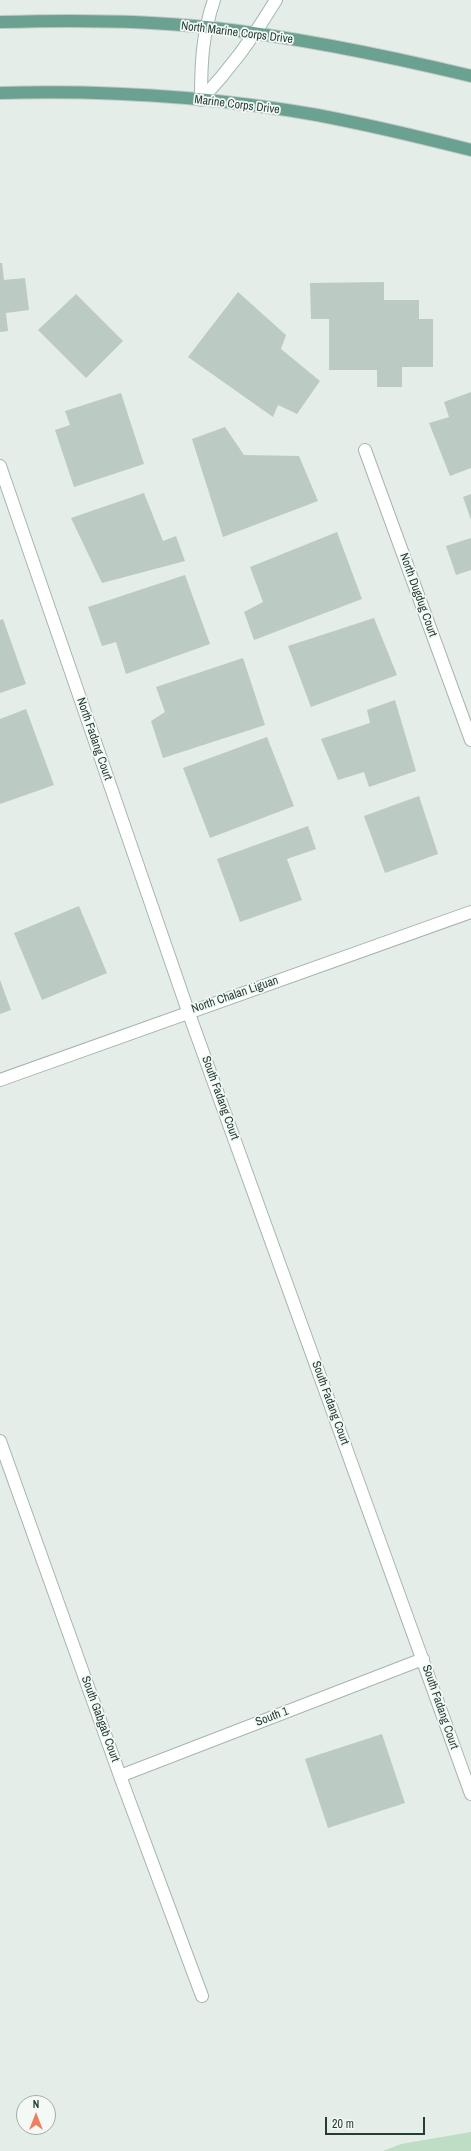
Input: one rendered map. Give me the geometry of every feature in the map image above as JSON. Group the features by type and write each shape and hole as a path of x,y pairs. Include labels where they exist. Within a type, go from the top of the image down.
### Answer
{"main road":[{"name":"North Marine Corps Drive","path":"0,22 130,23 205,27 329,44 471,76"},
{"name":"Marine Corps Drive","path":"0,94 126,94 201,100 316,115 471,150"}],"street":[{"path":"201,100 201,64 205,27 214,0"},
{"path":"201,100 232,66 256,34 276,0"},
{"name":"North Dugdug Court","path":"365,450 471,740"},
{"name":"North Fadang Court","path":"0,466 188,1011"},
{"name":"North Chalan Liguan","path":"0,1080 188,1011 471,912"},
{"name":"South Fadang Court","path":"188,1011 471,1794"},
{"name":"South Gabgab Court","path":"0,1441 120,1776 202,1996"},
{"name":"South 1","path":"120,1776 423,1659"}],"green space":[{"path":"471,2132 471,2151 383,2151 401,2144"}],"building":[{"path":"0,263 2,263 4,280 25,278 29,310 6,313 8,331 0,332"},
{"path":"384,282 384,300 419,300 419,319 433,319 433,367 402,367 402,387 377,387 377,370 329,370 329,319 311,319 310,283"},
{"path":"238,292 286,335 281,349 320,381 297,414 278,405 273,417 188,357"},
{"path":"76,294 123,341 86,378 38,330"},
{"path":"471,392 471,468 450,476 429,423 449,417 444,402"},
{"path":"121,393 144,464 74,487 55,430 70,425 65,411"},
{"path":"225,427 244,455 299,456 318,501 223,537 192,439"},
{"path":"144,493 163,541 176,536 185,561 102,583 71,518"},
{"path":"471,494 471,520 463,497"},
{"path":"337,532 362,599 254,640 244,612 263,602 250,567"},
{"path":"471,538 471,570 456,575 446,546"},
{"path":"185,575 210,644 126,674 116,642 102,646 88,607"},
{"path":"374,618 397,675 311,707 288,646"},
{"path":"3,619 26,684 0,693 0,620"},
{"path":"243,658 265,725 163,758 151,721 165,712 156,687"},
{"path":"395,700 416,771 369,787 364,772 338,780 321,739 370,723 367,710"},
{"path":"26,709 54,785 0,804 0,719"},
{"path":"267,737 294,806 210,838 183,768"},
{"path":"419,796 438,854 385,873 364,816"},
{"path":"308,826 316,849 287,859 302,900 240,922 217,859"},
{"path":"79,906 107,973 42,1000 14,933"},
{"path":"0,980 11,1010 0,1014"},
{"path":"382,1734 405,1803 328,1828 305,1759"}]}
